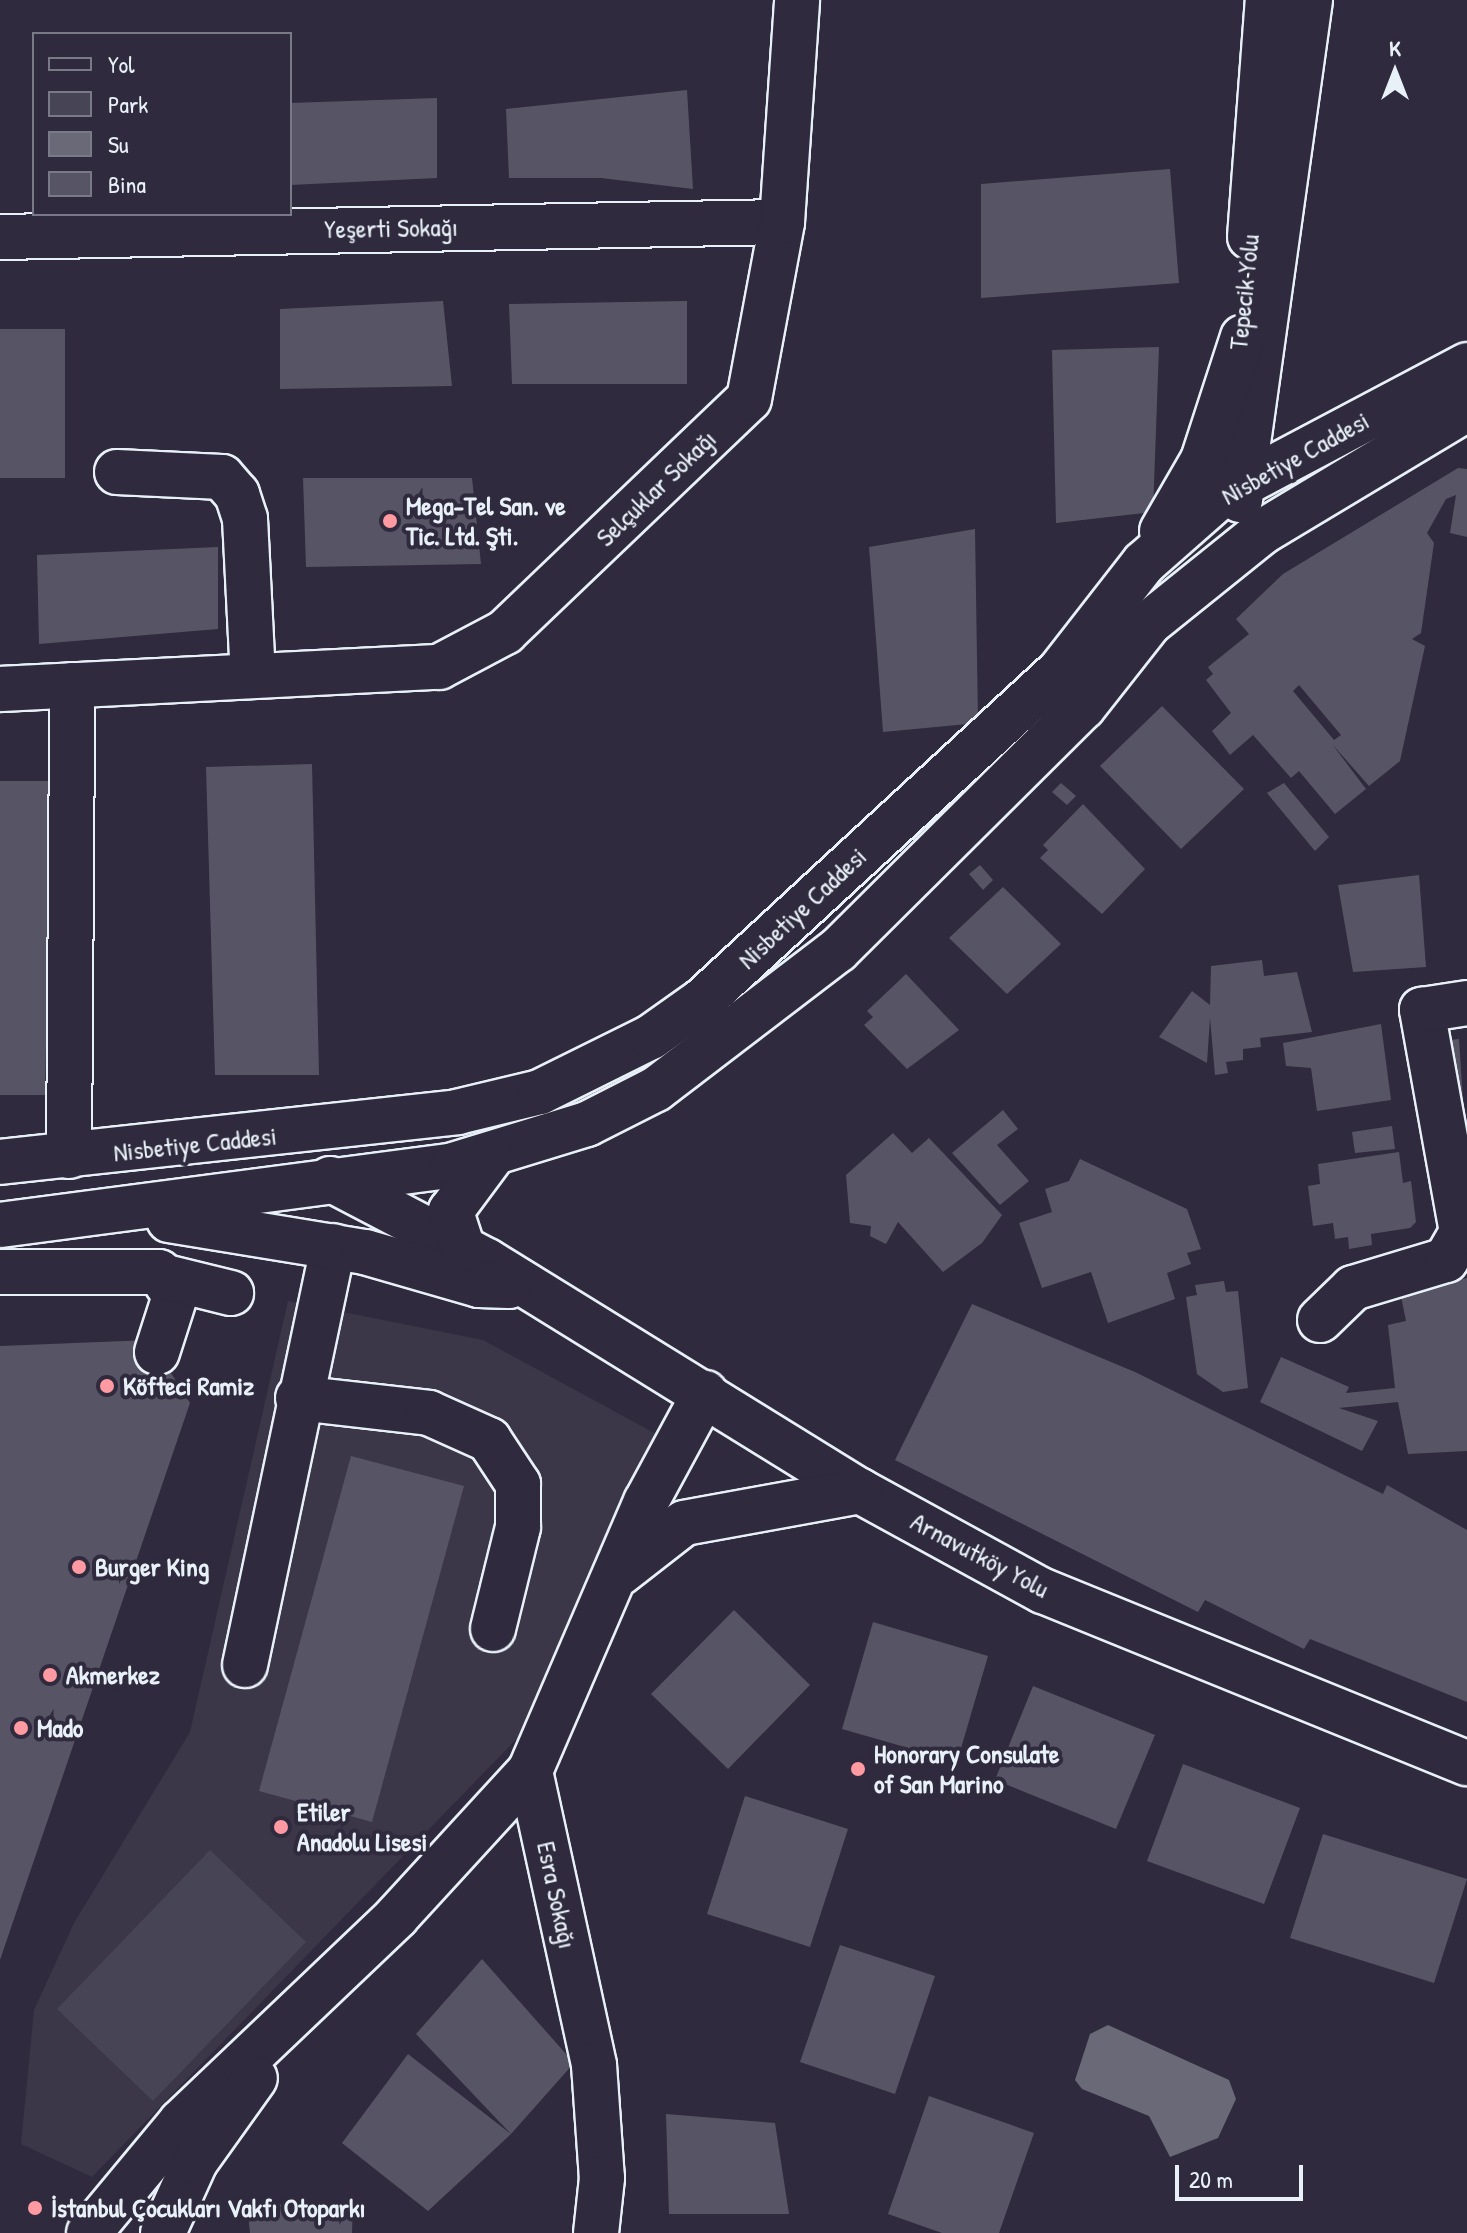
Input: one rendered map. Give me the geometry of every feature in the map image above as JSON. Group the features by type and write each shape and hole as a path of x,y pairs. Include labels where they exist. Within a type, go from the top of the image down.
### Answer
{"main road":[{"name":"Selçuklar Sokağı","path":"0,689 439,667 505,632 749,399 782,222 797,0"},
{"name":"Tepecik Yolu","path":"1144,563 1203,460 1242,348 1268,0"},
{"name":"Tepecik Yolu","path":"1149,623 1172,579 1232,521 1248,479 1310,0"},
{"name":"Yeşerti Sokağı","path":"0,237 782,222"},
{"name":"Nisbetiye Caddesi","path":"0,1162 278,1136 495,1104 565,1081 651,1037 703,1000 1059,672 1144,563 1248,479 1467,365"},
{"path":"1256,401 1310,448"},
{"name":"Nisbetiye Caddesi","path":"335,1183 491,1157 587,1124 656,1089 838,950 1083,707 1149,623 1275,523 1467,409"},
{"path":"117,472 222,477 237,494 245,519 253,676"},
{"path":"69,1156 72,685"},
{"path":"1320,1320 1353,1288 1446,1260 1462,1232 1422,1010 1467,1003"},
{"path":"255,1212 278,1136"},
{"name":"Arnavutköy Yolu","path":"278,1136 335,1183 463,1249 705,1393 860,1491 1043,1591 1467,1763"},
{"path":"463,1249 451,1211 491,1157"},
{"path":"0,1225 113,1212 255,1212 335,1183"},
{"path":"255,1212 333,1246 479,1285 523,1286"},
{"path":"245,1665 298,1398 333,1246"},
{"path":"0,1272 143,1270 231,1293"},
{"path":"157,1352 175,1296 170,1278"},
{"path":"89,2233 181,2122 322,1985 530,1771 618,1575 646,1502 705,1393"},
{"path":"298,1398 429,1413 489,1440 518,1484 518,1527 493,1629"},
{"path":"618,1575 684,1523 860,1491"},
{"name":"Esra Sokağı","path":"530,1771 594,2065 602,2178 596,2233"},
{"path":"163,2233 195,2162 322,1985"}],"shaded area":[{"name":"Etiler Anadolu Lisesi","path":"288,1301 483,1340 658,1435 530,1725 92,2177 21,2144 34,2010 74,1923 190,1732"}],"green space":[{"path":"210,1850 306,1942 153,2101 57,2009"}],"water":[{"path":"1108,2025 1229,2080 1236,2099 1218,2138 1170,2157 1149,2116 1082,2089 1075,2080 1090,2034"}],"building":[{"path":"687,90 693,189 601,178 509,178 506,109"},
{"path":"437,98 437,178 292,185 292,103"},
{"path":"1170,169 1179,283 981,298 981,184"},
{"path":"443,301 452,386 280,389 280,309"},
{"path":"687,301 687,384 512,384 509,304"},
{"path":"0,329 65,329 65,478 0,478"},
{"path":"1159,347 1153,512 1056,523 1052,350"},
{"path":"1458,468 1467,469 1467,537 1450,533 1456,495 1446,499 1427,533 1434,543 1421,633 1412,639 1425,646 1400,761 1369,786 1332,744 1366,789 1335,814 1299,771 1291,778 1253,735 1230,755 1212,731 1231,713 1206,680 1213,674 1208,667 1249,634 1236,619 1283,574","holes":["1299,685 1341,735 1334,740 1293,691"]},
{"name":"Mega-Tel San. ve Tic. Ltd. Şti.","path":"303,478 472,478 481,564 306,567"},
{"path":"975,529 978,723 883,732 869,547"},
{"path":"218,547 218,629 39,644 37,555"},
{"path":"1162,706 1244,789 1181,849 1100,766"},
{"path":"312,764 319,1075 215,1075 206,767"},
{"path":"0,781 51,781 45,1095 0,1095"},
{"path":"1061,783 1076,796 1067,805 1052,792"},
{"path":"1284,783 1329,837 1315,851 1267,793"},
{"path":"1083,804 1145,869 1102,914 1040,858 1048,850 1043,845"},
{"path":"980,865 993,880 983,890 969,874"},
{"path":"1419,875 1426,967 1353,972 1338,885"},
{"path":"1003,887 1061,944 1007,994 949,938"},
{"path":"1262,960 1264,976 1297,972 1312,1032 1260,1038 1261,1047 1243,1049 1243,1060 1226,1062 1228,1073 1215,1075 1210,1018 1207,1063 1159,1037 1192,991 1210,1005 1211,966"},
{"path":"906,974 959,1030 907,1069 864,1025 873,1017 867,1011"},
{"path":"1381,1024 1391,1100 1317,1111 1311,1068 1286,1066 1283,1043"},
{"path":"1459,1039 1463,1101 1441,1103 1440,1041"},
{"path":"1003,1110 1018,1129 997,1145 1029,1181 1000,1205 952,1153"},
{"path":"1392,1126 1395,1149 1355,1153 1352,1132"},
{"path":"893,1133 912,1153 929,1138 1002,1215 982,1243 943,1272 898,1222 886,1244 870,1236 871,1226 850,1223 846,1175"},
{"path":"1399,1152 1403,1183 1411,1181 1416,1222 1410,1228 1371,1234 1372,1245 1349,1249 1348,1237 1335,1239 1333,1223 1313,1226 1308,1186 1320,1184 1318,1164"},
{"path":"1080,1159 1187,1209 1201,1249 1187,1253 1191,1264 1167,1273 1175,1299 1108,1323 1091,1272 1042,1288 1019,1223 1052,1212 1045,1189 1069,1181"},
{"path":"1467,1278 1467,1451 1408,1454 1398,1402 1339,1408 1378,1421 1362,1451 1260,1402 1281,1357 1349,1387 1346,1393 1395,1388 1388,1325 1406,1321 1400,1291"},
{"path":"1224,1281 1226,1292 1238,1291 1248,1388 1223,1392 1197,1374 1186,1297 1197,1295 1195,1285"},
{"path":"972,1304 1135,1372 1383,1494 1387,1485 1467,1530 1467,1702 1310,1639 1304,1649 1205,1600 1198,1612 895,1460"},
{"name":"Akmerkez","path":"150,1340 190,1403 0,1960 0,1346"},
{"path":"351,1456 464,1486 372,1822 259,1791"},
{"path":"734,1610 810,1685 728,1769 651,1694"},
{"path":"873,1622 988,1656 957,1762 842,1729"},
{"path":"1033,1686 1155,1735 1116,1829 995,1780"},
{"path":"1183,1764 1300,1808 1264,1904 1147,1861"},
{"path":"745,1796 848,1829 810,1947 707,1914"},
{"path":"1323,1834 1467,1879 1434,1983 1290,1938"},
{"path":"840,1945 935,1976 895,2094 800,2062"},
{"path":"482,1959 574,2063 511,2134 416,2034"},
{"path":"408,2054 511,2134 428,2211 342,2143"},
{"path":"929,2096 1034,2133 999,2233 942,2233 888,2214"},
{"path":"666,2114 775,2123 789,2214 669,2214"},
{"path":"353,2203 352,2233 250,2233 247,2205"}],"place":[{"name":"Mega-Tel San. ve Tic. Ltd. Şti.","path":"390,521"},
{"name":"Köfteci Ramiz","path":"107,1386"},
{"name":"Burger King","path":"79,1567"},
{"name":"Akmerkez","path":"50,1675"},
{"name":"Mado","path":"21,1728"},
{"name":"Honorary Consulate of San Marino","path":"858,1769"},
{"name":"Etiler Anadolu Lisesi","path":"281,1827"},
{"name":"İstanbul Çocukları Vakfı Otoparkı","path":"35,2208"}]}
